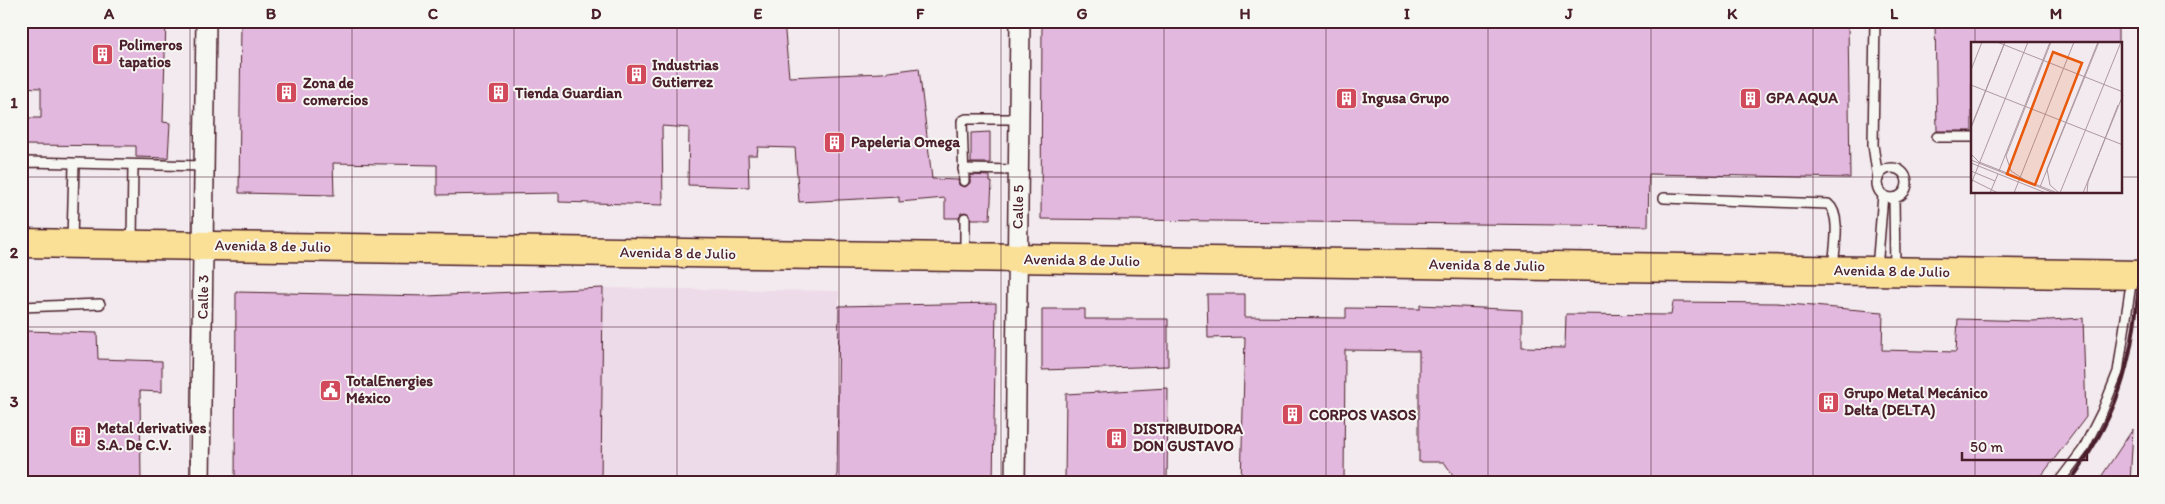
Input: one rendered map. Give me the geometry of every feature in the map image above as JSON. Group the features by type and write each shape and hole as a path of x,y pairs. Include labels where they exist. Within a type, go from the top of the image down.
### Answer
{"main road":[{"name":"Avenida 8 de Julio","path":"21,243 1886,272 2138,274"}],"street":[{"name":"Calle 3","path":"200,483 206,21"},
{"name":"Calle 5","path":"1015,483 1020,21"}],"lane":[{"path":"1875,21 1873,145 1878,178 1877,184 1883,195 1886,272"},
{"path":"964,181 961,123 963,120 1019,119"},
{"path":"1937,137 1971,137"},
{"path":"21,164 28,162 204,166"},
{"path":"72,243 74,164"},
{"path":"132,244 133,165"},
{"path":"1878,178 1885,170 1891,168 1902,170 1908,182 1904,193 1894,198 1883,195"},
{"path":"963,169 1018,170"},
{"path":"1664,198 1828,204 1833,208 1837,218 1833,270"},
{"path":"1886,272 1894,198"},
{"path":"964,218 965,258"},
{"path":"2058,483 2083,450 2102,412 2118,372 2138,274"},
{"path":"21,307 100,304"}],"shaded area":[{"path":"603,288 839,291 837,483 601,483"}],"building":[{"name":"Polimeros tapatios","path":"21,21 166,21 163,122 170,123 168,158 136,157 136,146 21,145 21,118 41,118 41,88 21,87"},
{"path":"241,21 784,21 789,77 882,73 919,68 932,179 958,180 959,185 965,187 970,183 971,175 990,176 990,182 992,182 990,219 971,219 970,214 965,212 961,213 959,218 945,218 945,198 899,202 899,197 799,202 795,148 758,147 757,155 748,155 749,187 688,185 689,128 662,126 663,205 559,202 559,193 437,195 437,165 333,163 334,195 239,193"},
{"name":"Ingusa Grupo","path":"1042,21 1848,21 1850,178 1649,174 1648,226 1041,219"},
{"path":"1935,21 2118,21 2118,42 1971,42 1971,131 1937,131"},
{"path":"990,132 990,163 971,163 971,133"},
{"path":"603,288 601,483 235,483 236,292 427,296"},
{"path":"1207,294 1245,294 1245,317 1346,318 1346,308 1420,309 1420,305 1522,310 1522,347 1565,348 1566,314 1671,315 1673,302 1777,303 1883,312 1882,350 1956,352 1958,319 2032,321 2083,318 2086,417 2036,483 1455,483 1455,478 1444,462 1419,462 1419,351 1345,350 1344,483 1241,483 1245,337 1208,338"},
{"path":"996,303 993,483 837,483 839,306"},
{"path":"1042,309 1085,309 1085,319 1168,319 1168,366 1042,370"},
{"name":"Metal derivatives S.A. De C.V.","path":"25,331 97,333 98,359 162,361 162,392 140,391 141,483 21,483 21,386 24,386"},
{"name":"DISTRIBUIDORA DON GUSTAVO","path":"1168,388 1167,483 1065,483 1066,394"},
{"path":"2133,429 2130,483 2097,483"}],"railway":[{"path":"2069,483 2086,459 2100,433 2113,407 2123,379 2134,328 2144,243"}],"place":[{"name":"Polimeros tapatios","path":"103,54"},
{"name":"Industrias Gutierrez","path":"636,74"},
{"name":"Zona de comercios","path":"287,92"},
{"name":"Tienda Guardian","path":"499,93"},
{"name":"Ingusa Grupo","path":"1346,98"},
{"name":"GPA AQUA","path":"1750,98"},
{"name":"Papeleria Omega","path":"835,142"},
{"name":"TotalEnergies México","path":"330,390"},
{"name":"Grupo Metal Mecánico Delta (DELTA)","path":"1828,402"},
{"name":"CORPOS VASOS","path":"1293,415"},
{"name":"Metal derivatives S.A. De C.V.","path":"81,437"},
{"name":"DISTRIBUIDORA DON GUSTAVO","path":"1117,438"}]}
